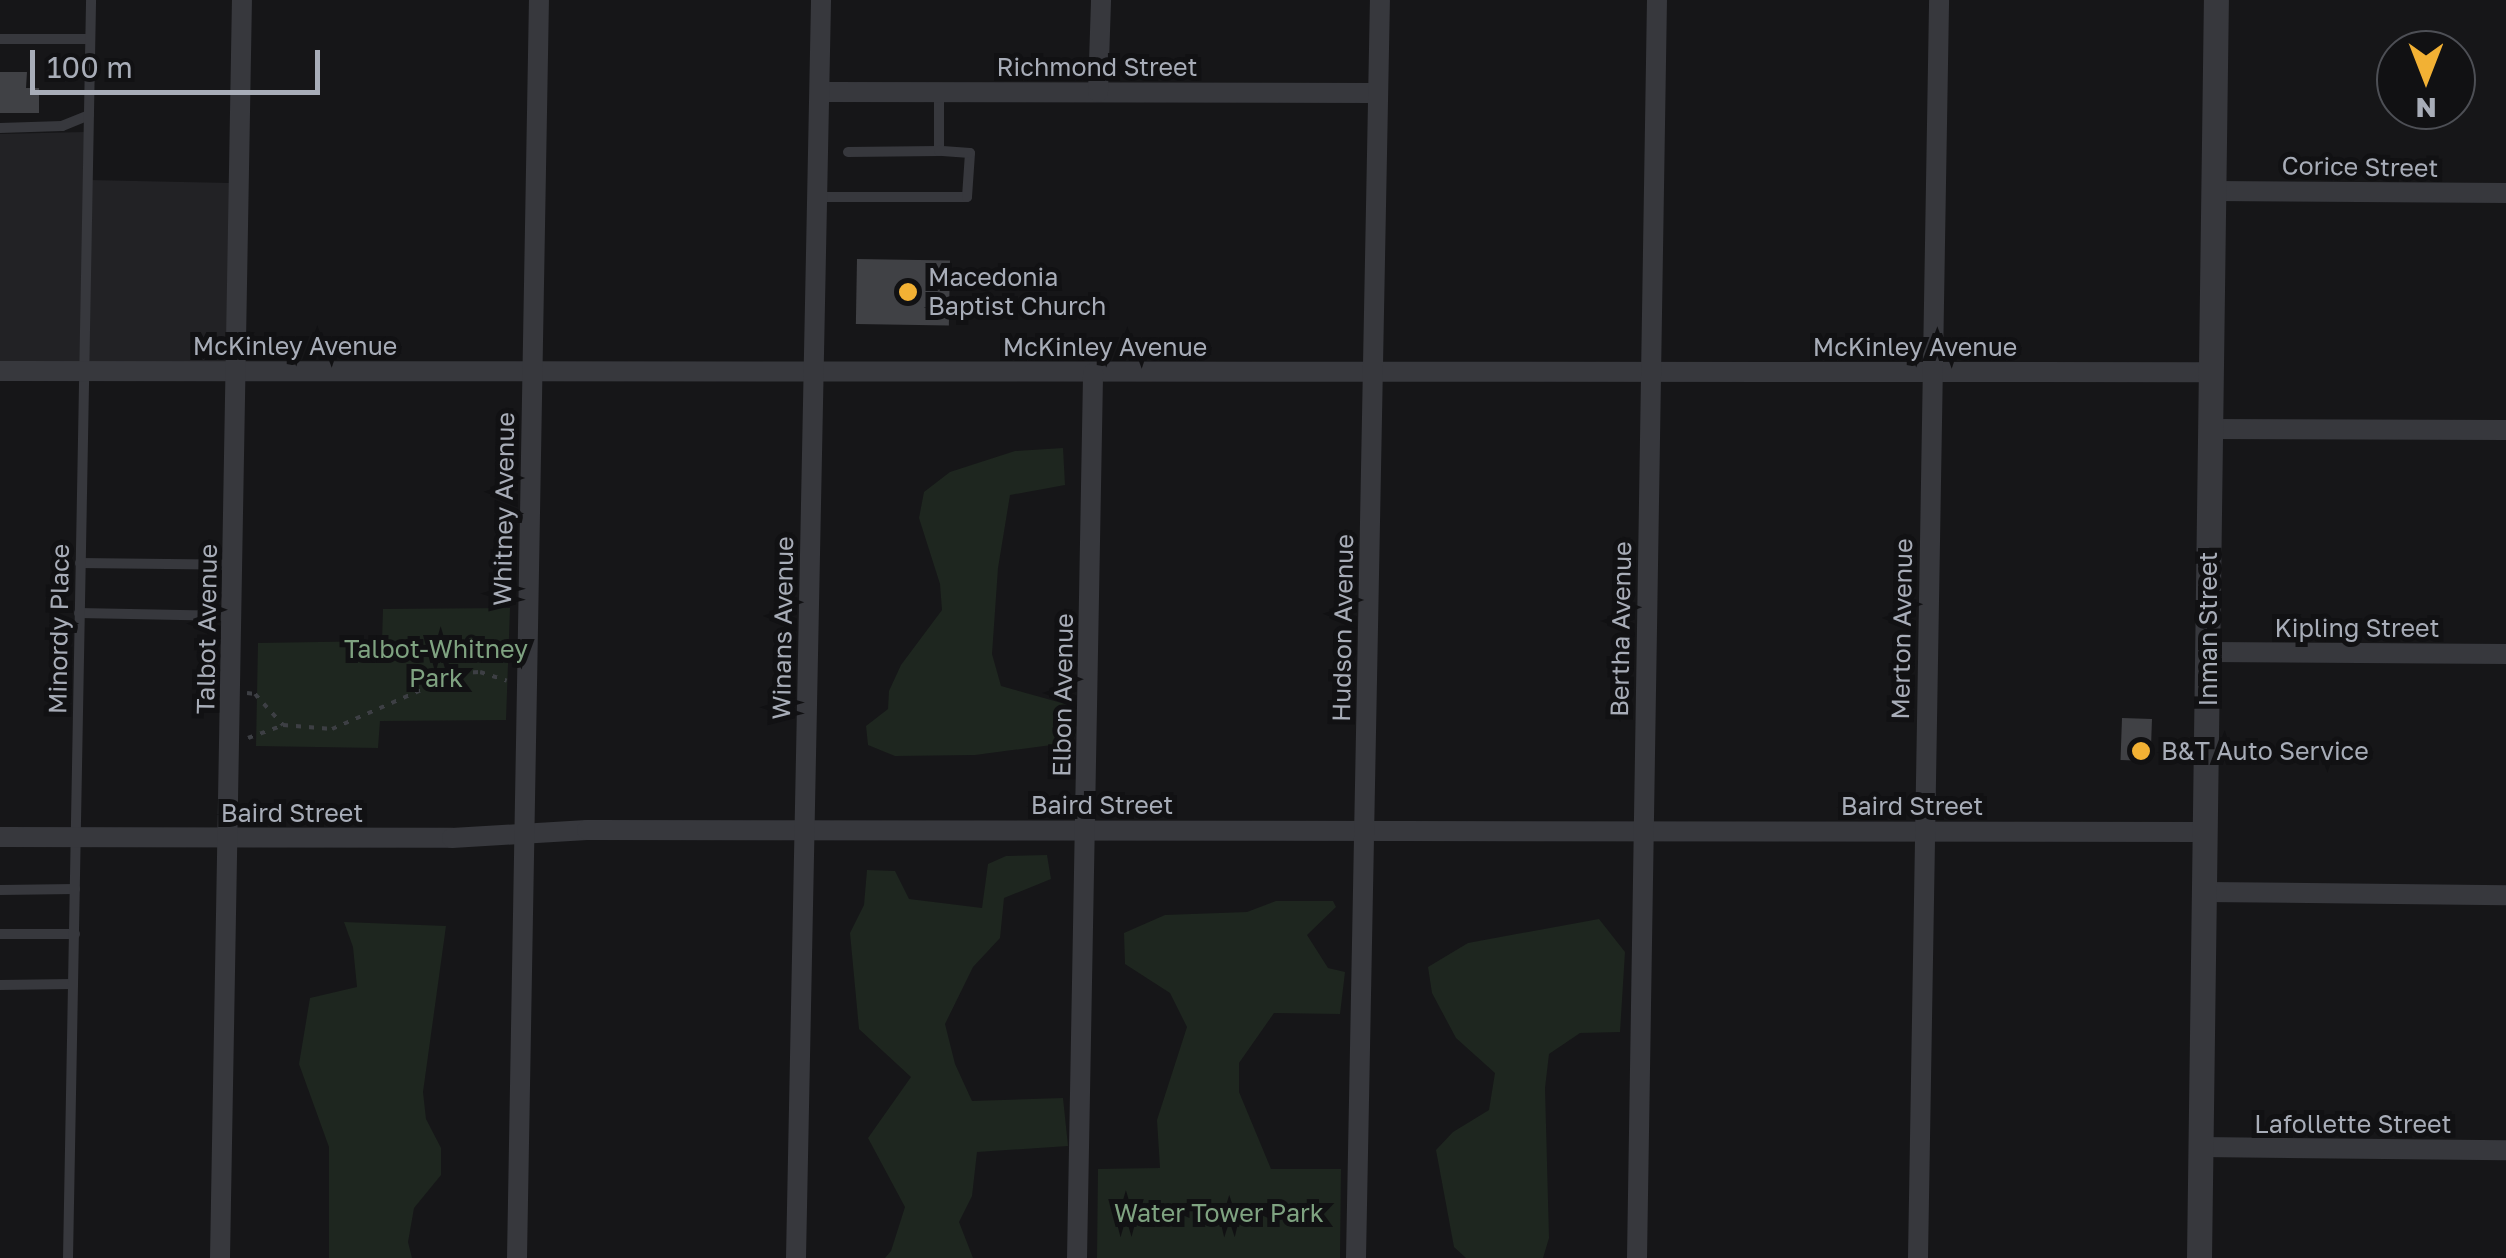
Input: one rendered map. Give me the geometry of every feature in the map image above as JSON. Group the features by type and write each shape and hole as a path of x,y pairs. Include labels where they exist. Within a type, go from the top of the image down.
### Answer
{"street":[{"name":"Talbot Avenue","path":"220,1258 242,0"},
{"name":"Whitney Avenue","path":"517,1258 539,0"},
{"name":"Winans Avenue","path":"796,1258 821,0"},
{"path":"1098,92 1102,0"},
{"name":"Hudson Avenue","path":"1356,1258 1374,372 1375,93 1380,0"},
{"name":"Bertha Avenue","path":"1636,1258 1657,0"},
{"name":"Merton Avenue","path":"1918,1258 1938,0"},
{"name":"Inman Street","path":"2199,1258 2216,0"},
{"name":"Richmond Street","path":"820,92 1375,93"},
{"name":"Corice Street","path":"2213,191 2506,194"},
{"name":"McKinley Avenue","path":"0,371 2210,372"},
{"name":"Elbon Avenue","path":"1077,1258 1094,373"},
{"path":"2210,429 2506,430"},
{"name":"Kipling Street","path":"2208,652 2506,654"},
{"name":"Baird Street","path":"0,837 228,839 1086,829 2204,832"},
{"path":"2205,892 2506,895"},
{"name":"Lafollette Street","path":"2200,1147 2506,1150"}],"lane":[{"name":"Minordy Place","path":"68,1258 91,0"},
{"path":"0,38 90,39"},
{"path":"938,151 939,92"},
{"path":"0,128 62,126 89,115"},
{"path":"818,197 966,197 970,152 848,152"},
{"path":"80,563 233,565"},
{"path":"80,613 232,616"},
{"path":"0,890 75,889"},
{"path":"0,934 74,934"},
{"path":"0,985 73,984"}],"path":[{"path":"230,738 252,738 283,726 332,729 460,674 480,672 526,684"},
{"path":"230,692 255,694 283,726"}],"shaded area":[{"path":"85,132 88,180 230,183 230,367 0,366 0,134"}],"green space":[{"path":"1063,448 1065,485 1010,495 998,568 992,654 1001,686 1069,705 1076,735 1059,744 975,755 895,756 868,745 866,726 888,709 889,691 901,665 942,610 940,584 919,518 924,492 950,472 1015,451"},
{"name":"Talbot-Whitney Park","path":"510,608 506,720 380,721 378,748 256,746 258,643 382,641 383,609"},
{"path":"1047,855 1051,879 1004,898 1000,938 973,967 945,1024 955,1064 972,1101 1063,1098 1068,1146 977,1152 972,1196 959,1222 973,1258 885,1258 891,1251 905,1207 868,1138 911,1077 859,1029 850,933 864,905 867,870 895,871 909,899 982,908 988,864 1006,856"},
{"name":"Water Tower Park","path":"1276,901 1333,901 1336,907 1307,935 1328,968 1345,972 1340,1014 1274,1013 1239,1063 1239,1092 1271,1169 1341,1169 1340,1258 1097,1258 1098,1169 1160,1168 1157,1120 1187,1027 1170,993 1125,964 1124,933 1165,915 1247,912"},
{"path":"1599,919 1625,952 1620,1032 1580,1033 1549,1054 1545,1088 1549,1238 1543,1258 1466,1258 1454,1247 1436,1150 1453,1132 1489,1110 1495,1073 1456,1038 1432,993 1428,967 1468,943"},
{"path":"344,922 446,926 423,1092 426,1119 441,1148 441,1175 414,1208 408,1242 412,1258 329,1258 329,1147 299,1064 310,998 357,987 353,947"}],"building":[{"path":"0,72 27,72 26,88 39,88 39,113 0,113"},
{"path":"857,259 950,261 949,326 856,324"},
{"path":"2122,718 2152,719 2151,761 2121,760"}],"place":[{"name":"Macedonia Baptist Church","path":"908,292"},
{"name":"B&T Auto Service","path":"2141,751"}]}
